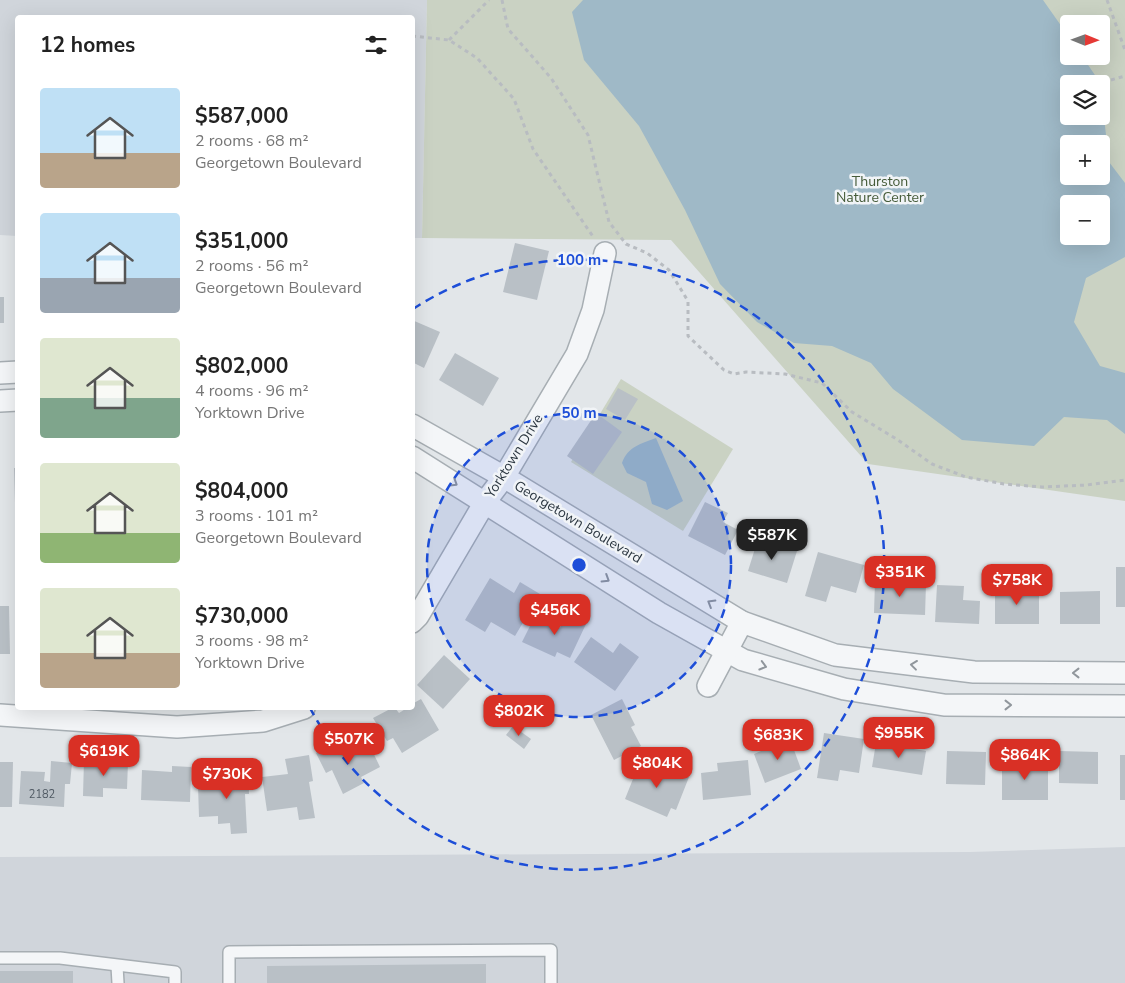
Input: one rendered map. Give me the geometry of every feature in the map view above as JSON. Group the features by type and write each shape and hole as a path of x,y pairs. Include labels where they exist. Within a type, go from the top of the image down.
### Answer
{"street":[{"name":"Yorktown Drive","path":"415,619 577,354 593,310 605,253"},
{"path":"0,373 15,372"},
{"path":"0,402 15,400"},
{"name":"Georgetown Boulevard","path":"415,427 504,476 742,622 835,655 974,672 1125,673"},
{"path":"415,459 660,613 743,660 844,689 944,705 1125,706"},
{"path":"708,686 742,622"},
{"path":"974,672 974,706"},
{"path":"0,716 177,727 263,722 298,710"}],"lane":[{"path":"230,983 230,952 541,950 551,950 551,983"},
{"path":"0,958 60,958 175,972 175,983"},
{"path":"117,966 118,983"}],"path":[{"path":"449,40 489,0"},
{"path":"502,0 508,28 551,78 588,135 609,222 626,244 647,253 670,270 688,301 688,336 724,370 734,374 746,372 785,374 822,384 852,412 898,440 932,464 966,476 1004,484 1042,487 1088,485 1125,480"},
{"path":"1107,0 1125,50"},
{"path":"415,36 449,40 477,58 514,99 533,149 583,224 605,253"},
{"path":"1112,80 1125,76"}],"shaded area":[{"path":"0,0 427,0 422,238 415,238 415,15 15,15 15,236 0,235"},
{"path":"1125,847 1125,983 0,983 0,857 970,852"}],"green space":[{"name":"Thurston Nature Center","path":"427,0 1125,0 1125,501 868,464 671,240 422,238"},
{"path":"621,379 733,449 683,531 571,462"}],"water":[{"name":"Thurston Nature Center","path":"583,0 1043,0 1060,24 1060,65 1088,65 1095,75 1060,75 1060,125 1105,125 1106,135 1060,135 1060,185 1110,185 1110,163 1125,183 1125,257 1086,278 1074,322 1100,366 1125,373 1125,434 1107,420 1064,417 1034,446 962,440 893,389 871,363 832,346 794,343 757,322 720,284 685,210 639,126 584,60 572,12"},
{"path":"656,438 683,501 667,510 652,504 646,482 627,473 622,463 631,449"}],"building":[{"path":"515,243 549,251 537,300 503,292"},
{"path":"0,297 4,297 4,323 0,323"},
{"path":"415,321 440,332 424,368 415,364"},
{"path":"455,353 499,378 483,406 439,380"},
{"path":"618,388 638,399 625,420 606,409"},
{"path":"596,413 622,432 593,474 567,456"},
{"path":"14,468 15,468 15,503"},
{"path":"705,502 728,513 723,522 738,530 725,555 688,536"},
{"path":"758,539 797,551 787,583 748,571"},
{"path":"818,552 864,565 856,593 831,586 826,602 805,596"},
{"path":"1116,567 1125,567 1125,607 1116,607"},
{"path":"490,578 514,593 520,582 540,594 515,636 491,622 485,632 465,620"},
{"path":"875,582 926,584 925,615 874,613"},
{"path":"937,585 964,586 963,600 980,601 979,624 935,622"},
{"path":"995,588 1039,588 1039,624 995,624"},
{"path":"1100,591 1100,624 1060,624 1060,592"},
{"path":"0,606 9,606 10,654 0,654"},
{"path":"567,614 586,624 570,658 557,652 555,657 522,642 535,616 560,628"},
{"path":"591,637 613,653 620,643 639,657 615,691 574,662"},
{"path":"444,655 470,679 443,709 417,685"},
{"path":"421,699 439,730 402,753 393,738 387,741 373,718 388,710 397,710 399,713 404,710 415,710 415,702"},
{"path":"622,699 635,725 631,727 641,746 614,760 591,715"},
{"path":"513,726 531,739 524,749 506,735"},
{"path":"824,733 864,739 859,773 840,770 838,781 817,778"},
{"path":"790,739 801,769 765,783 754,754"},
{"path":"336,742 343,755 368,742 380,767 361,777 364,783 343,794 332,770 326,773 316,753"},
{"path":"876,743 926,751 922,775 872,767"},
{"path":"947,751 986,752 985,785 946,784"},
{"path":"1059,751 1098,752 1098,784 1059,783"},
{"path":"309,755 313,781 309,782 315,818 299,820 297,807 267,811 262,777 288,774 285,759"},
{"path":"1120,755 1125,755 1125,800 1120,800"},
{"path":"84,760 128,762 127,789 103,788 103,797 83,796"},
{"path":"748,760 751,795 703,800 701,773 718,771 717,763"},
{"path":"51,761 72,763 70,784 65,784 64,807 19,804 21,771 45,772 44,781 50,782"},
{"path":"1002,761 1048,762 1048,800 1002,800"},
{"path":"0,762 13,762 12,807 0,807"},
{"path":"639,764 662,773 665,766 689,777 676,810 671,808 667,817 625,799"},
{"path":"172,766 191,767 190,802 141,800 142,770 172,772"},
{"path":"248,768 249,794 245,794 247,833 231,834 230,823 218,824 218,816 199,817 198,785 226,783 226,769"},
{"path":"486,964 486,983 267,983 267,966"},
{"path":"0,971 73,971 73,983 0,983"}]}
